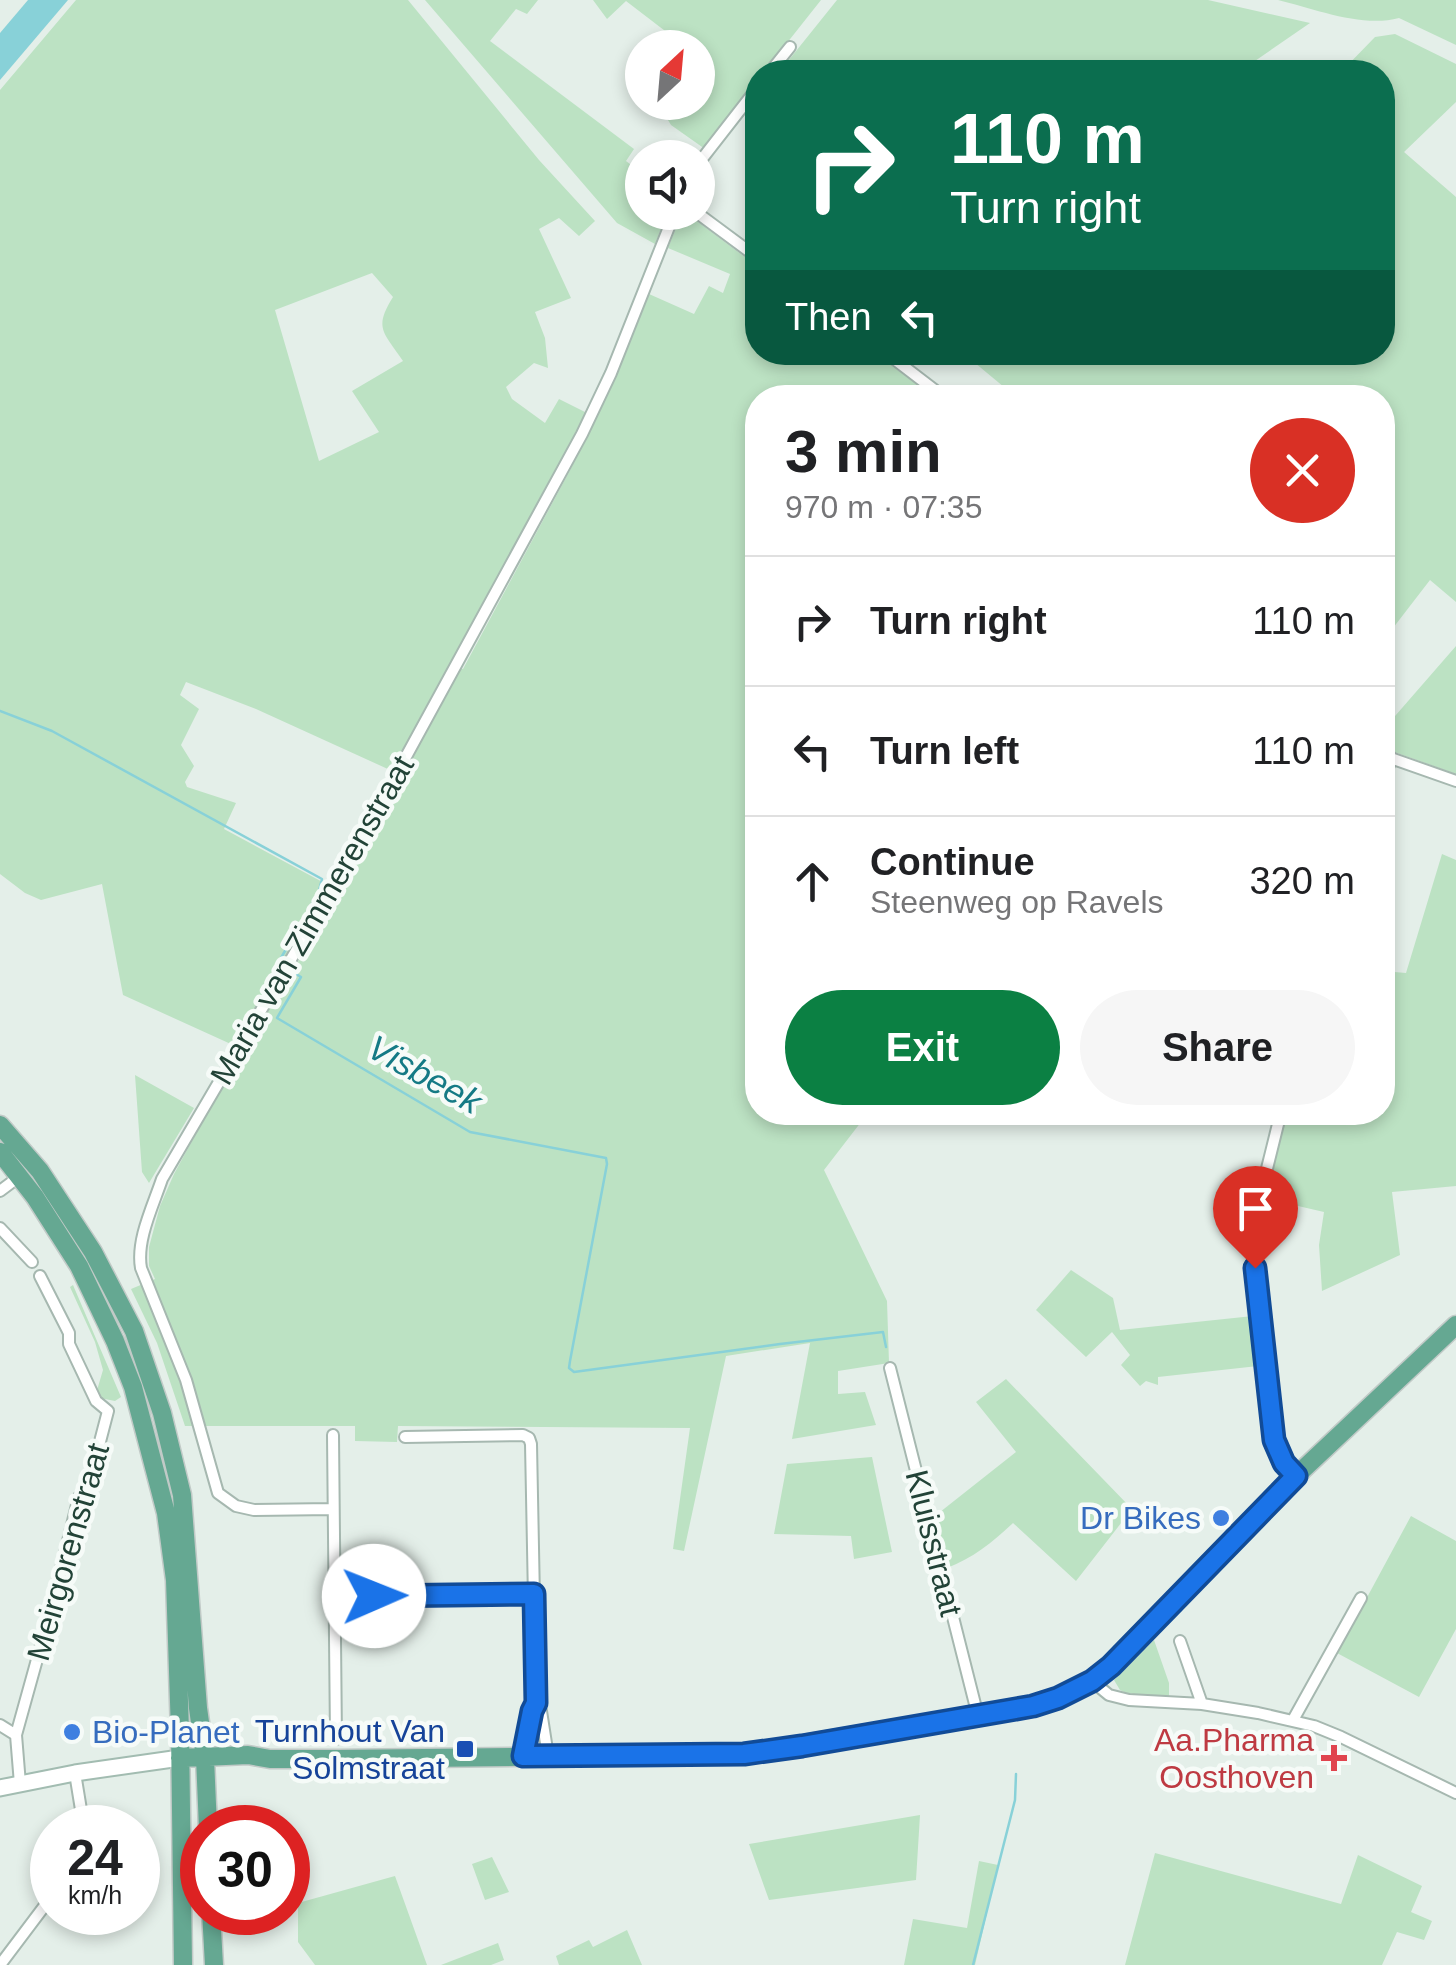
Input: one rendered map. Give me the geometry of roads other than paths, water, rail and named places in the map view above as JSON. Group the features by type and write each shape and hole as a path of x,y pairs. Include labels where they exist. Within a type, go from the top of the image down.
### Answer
{"main road":[{"path":"0,1125 40,1171 93,1252 134,1331 162,1413 182,1495 207,1805"},
{"path":"0,1152 80,1266 115,1340 135,1392 166,1513 175,1580 184,1965"},
{"path":"180,1758 744,1754 1049,1702 1092,1681 1111,1666 1296,1476 1456,1325"},
{"path":"213,1935 214,1965"}],"street":[{"path":"779,60 790,46"},
{"path":"715,142 745,104"},
{"path":"715,226 745,248"},
{"name":"Maria van Zimmerenstraat","path":"333,1509 254,1510 236,1506 218,1493 186,1380 141,1268 139,1256 148,1220 162,1179 354,852 582,434 668,230"},
{"path":"901,365 928,385"},
{"path":"1395,759 1456,780"},
{"path":"1277,1125 1254,1218 1256,1292 1274,1440 1284,1463 1296,1476"},
{"path":"0,1191 20,1176"},
{"path":"0,1228 32,1262"},
{"name":"Meirgorenstraat","path":"20,1784 16,1735 78,1498 85,1499 108,1411 96,1401 40,1276"},
{"name":"Kluisstraat","path":"890,1368 978,1717"},
{"path":"333,1435 336,1739"},
{"path":"404,1437 529,1438 536,1703 523,1756"},
{"path":"334,1597 534,1594"},
{"path":"1293,1720 1361,1598"},
{"path":"1180,1640 1202,1704"},
{"path":"1092,1681 1120,1698 1202,1704 1293,1720 1332,1733 1456,1793"},
{"path":"536,1703 541,1711 548,1756"},
{"path":"0,1725 16,1735"},
{"path":"0,1788 180,1758"},
{"path":"75,1774 80,1805"},
{"path":"0,1965 30,1925"}],"water":[{"path":"28,0 68,0 0,80 0,33"}],"waterway":[{"name":"Visbeek","path":"0,711 52,731 322,879 318,894 278,963 284,967"},
{"name":"Visbeek","path":"291,971 301,977 277,1018 470,1132 606,1158 570,1361 569,1368 574,1372 883,1332 886,1347"},
{"path":"973,1965 1015,1800 1016,1774"}],"place":[{"name":"Dr Bikes","path":"1221,1518"},
{"name":"Bio-Planet","path":"72,1732"},
{"name":"Turnhout Van Solmstraat","path":"465,1749"},
{"name":"Aa.Pharma Oosthoven","path":"1334,1758"}]}
